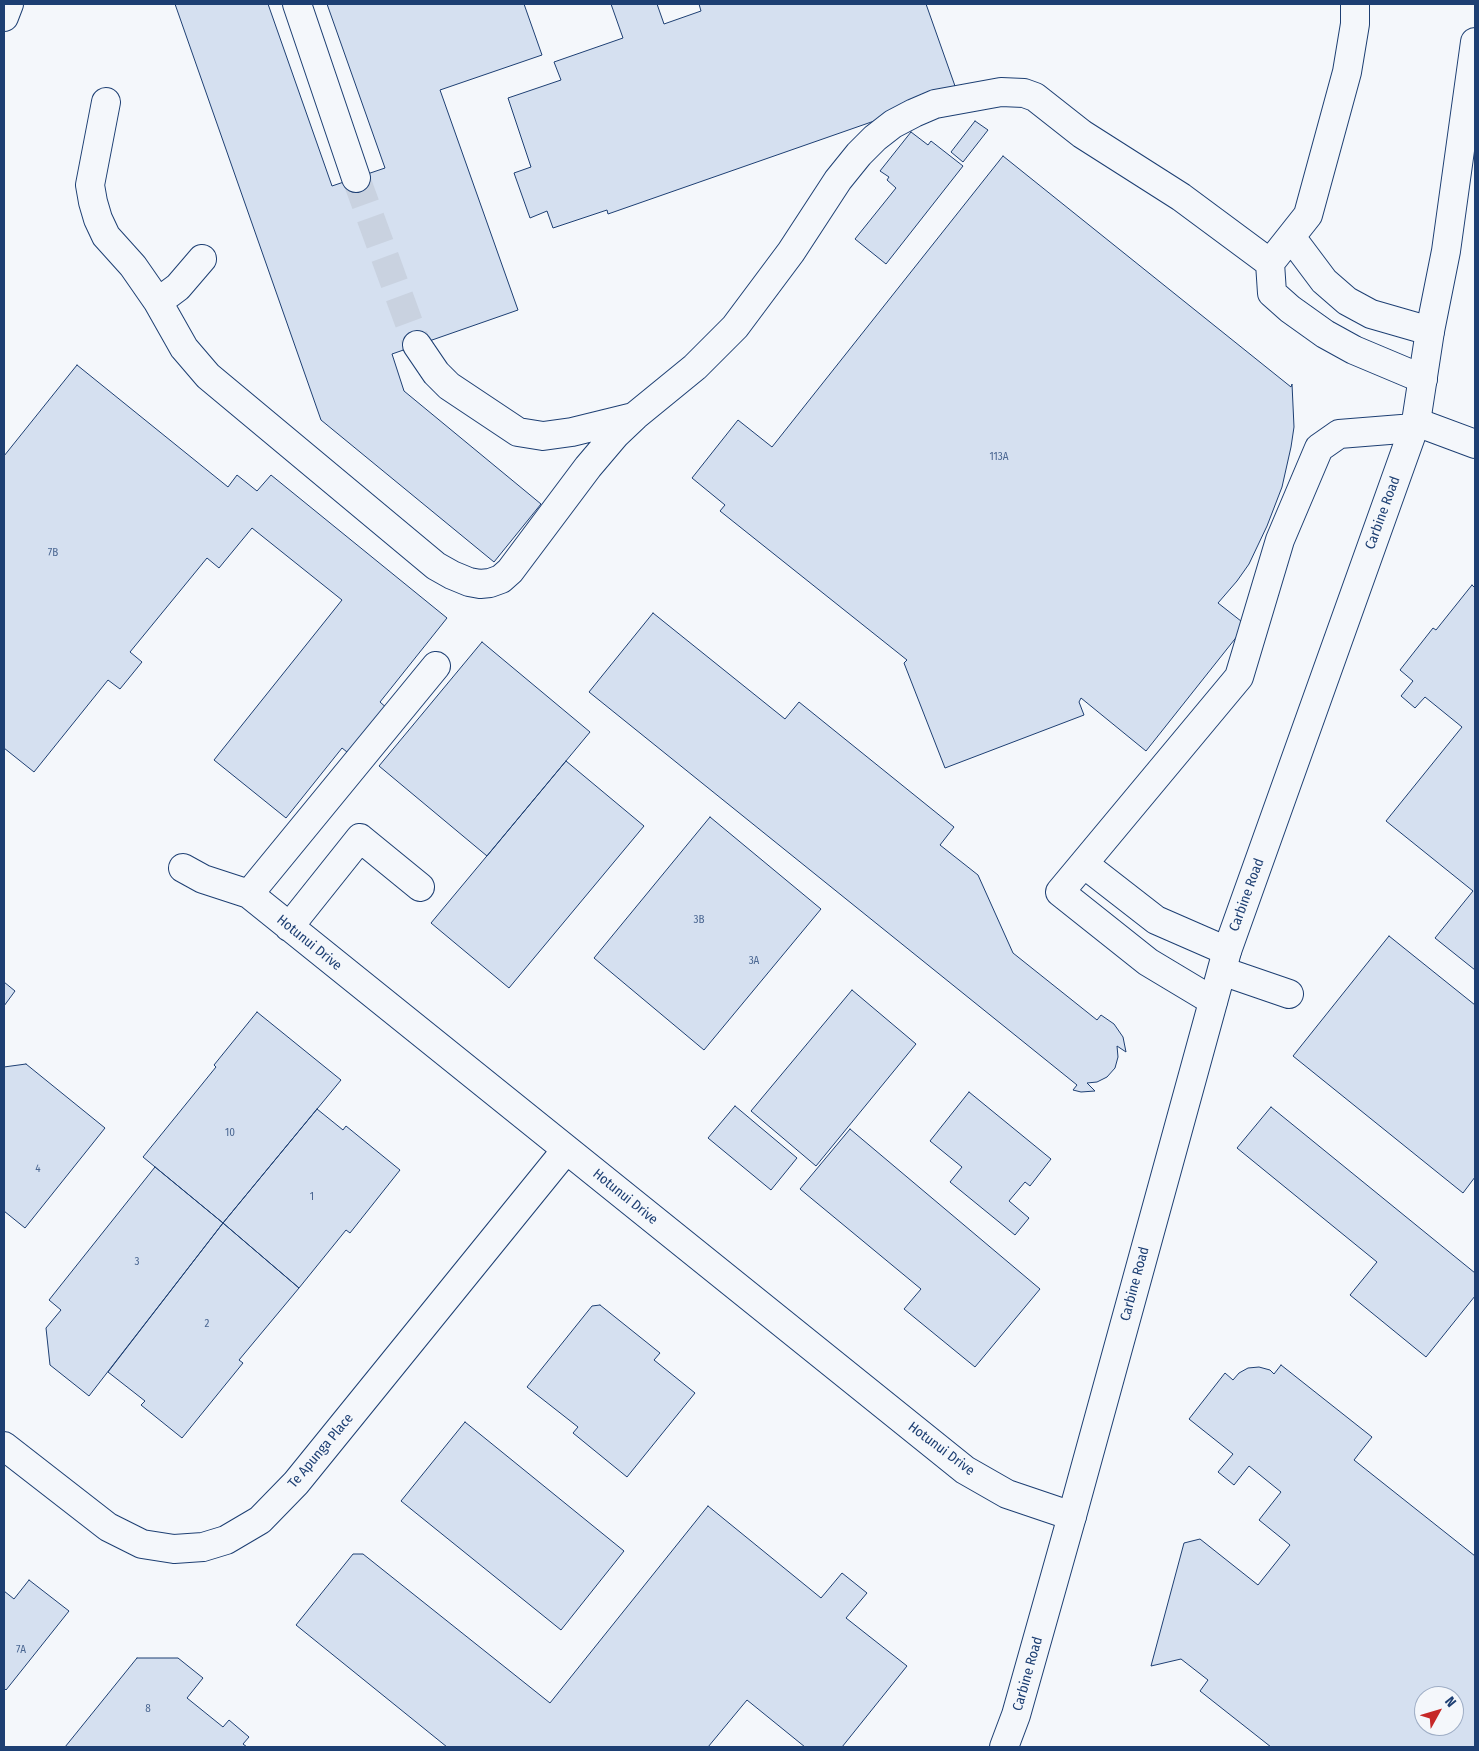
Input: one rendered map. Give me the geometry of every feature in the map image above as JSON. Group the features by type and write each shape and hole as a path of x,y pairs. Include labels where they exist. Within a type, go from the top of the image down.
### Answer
{"main road":[{"path":"4,17 9,4"},
{"path":"297,4 356,178"},
{"path":"1355,4 1355,24 1347,72 1308,215 1270,263 1272,293 1290,309 1325,334 1354,350 1423,379"},
{"name":"Carbine Road","path":"1004,1747 1016,1715 1072,1516 1224,961 1415,425 1430,331 1446,251 1475,42"},
{"path":"106,102 90,185 98,219 106,236 133,266 158,302 184,348 208,376 436,566 469,582 480,584 501,579 510,571 588,467 616,434 695,367 735,327 791,252 838,180 859,154 893,124 935,104 1000,92 1024,93 1035,97 1082,134 1182,197 1270,263"},
{"path":"1291,237 1324,281 1347,301 1371,314 1430,331"},
{"path":"158,302 178,287 202,259"},
{"path":"417,346 436,373 450,386 518,432 543,436 552,435 572,432 635,416"},
{"path":"1213,1001 1148,962 1060,892 1239,678 1280,540 1319,448 1339,434 1415,425 1475,444"},
{"path":"249,894 436,666"},
{"path":"289,927 360,838 420,888"},
{"path":"1084,864 1156,920 1224,961 1289,994"},
{"name":"Hotunui Drive","path":"183,868 203,879 249,894 965,1470 1007,1494 1072,1516"},
{"name":"Te Apunga Place","path":"4,1446 108,1527 142,1544 174,1549 203,1547 226,1540 260,1520 296,1484 566,1150"}],"building":[{"path":"175,4 268,4 332,186 385,168 327,4 524,4 542,55 440,90 518,310 392,354 404,391 541,504 494,562 321,420"},
{"path":"611,4 657,4 664,24 701,11 699,4 926,4 955,86 898,106 900,112 608,214 607,210 553,228 547,211 530,218 514,173 531,167 508,98 561,80 554,62 623,38"},
{"path":"975,121 988,130 963,162 951,152"},
{"path":"911,132 928,145 931,141 963,166 886,264 855,239 896,188 887,180 889,177 880,171"},
{"path":"1003,156 1291,387 1292,384 1294,427 1282,487 1267,526 1249,564 1218,603 1246,625 1146,751 1081,698 1079,702 1084,715 945,768 904,663 907,660 720,511 725,505 692,478 738,420 772,447"},
{"path":"77,365 228,487 237,475 257,491 271,475 447,618 380,702 389,710 352,756 342,748 286,818 214,760 342,600 252,528 219,568 207,558 130,652 142,662 120,689 108,680 34,772 4,748 4,456"},
{"path":"1472,585 1475,588 1475,970 1435,938 1473,891 1386,821 1462,727 1425,697 1415,708 1401,696 1413,681 1400,670 1433,628 1436,630"},
{"path":"653,613 785,719 799,702 954,827 940,845 978,875 1013,953 1097,1020 1101,1015 1114,1024 1123,1037 1126,1052 1117,1046 1118,1057 1115,1068 1107,1077 1097,1082 1087,1083 1095,1091 1081,1092 1073,1090 1077,1085 589,692"},
{"path":"482,642 590,732 487,856 379,766"},
{"path":"566,761 644,826 509,988 431,923"},
{"path":"710,817 821,909 704,1050 594,958"},
{"path":"1389,936 1475,1005 1475,1177 1463,1193 1293,1056"},
{"path":"4,982 15,991 4,1006"},
{"path":"852,990 916,1044 816,1166 751,1111"},
{"path":"257,1012 341,1080 223,1223 143,1157 216,1067 214,1065"},
{"path":"26,1064 105,1128 25,1228 4,1211 4,1067"},
{"path":"969,1092 1051,1159 1030,1186 1025,1182 1009,1201 1029,1218 1015,1235 950,1182 962,1167 930,1141"},
{"path":"735,1106 797,1158 771,1190 708,1138"},
{"path":"1271,1107 1475,1273 1475,1296 1426,1357 1350,1295 1377,1262 1237,1148"},
{"path":"317,1109 343,1130 346,1126 400,1170 350,1233 346,1230 299,1288 223,1223"},
{"path":"850,1129 1040,1289 975,1367 904,1309 921,1289 800,1189"},
{"path":"155,1167 223,1223 89,1396 50,1365 46,1328 61,1310 49,1300"},
{"path":"223,1223 299,1288 239,1360 243,1363 182,1438 141,1405 145,1401 108,1372"},
{"path":"600,1305 660,1353 654,1360 695,1393 627,1477 573,1433 578,1427 527,1387 592,1306"},
{"path":"1281,1365 1372,1437 1354,1460 1475,1556 1475,1747 1271,1747 1200,1691 1208,1680 1181,1659 1151,1666 1184,1543 1200,1539 1258,1585 1290,1545 1259,1520 1281,1492 1249,1466 1234,1485 1218,1472 1233,1454 1189,1419 1225,1373 1233,1380 1239,1373 1248,1368 1259,1367 1270,1370 1274,1374"},
{"path":"465,1422 624,1551 561,1630 401,1501"},
{"path":"708,1506 821,1598 842,1573 867,1593 846,1618 907,1666 842,1747 805,1747 747,1700 708,1747 447,1747 296,1625 353,1554 363,1554 550,1703"},
{"path":"29,1580 69,1611 6,1690 4,1688 4,1591 14,1599"},
{"path":"137,1658 178,1658 203,1678 187,1698 223,1727 229,1720 249,1737 243,1744 247,1747 65,1747"}],"tunnel":[{"path":"356,178 417,345"}]}
